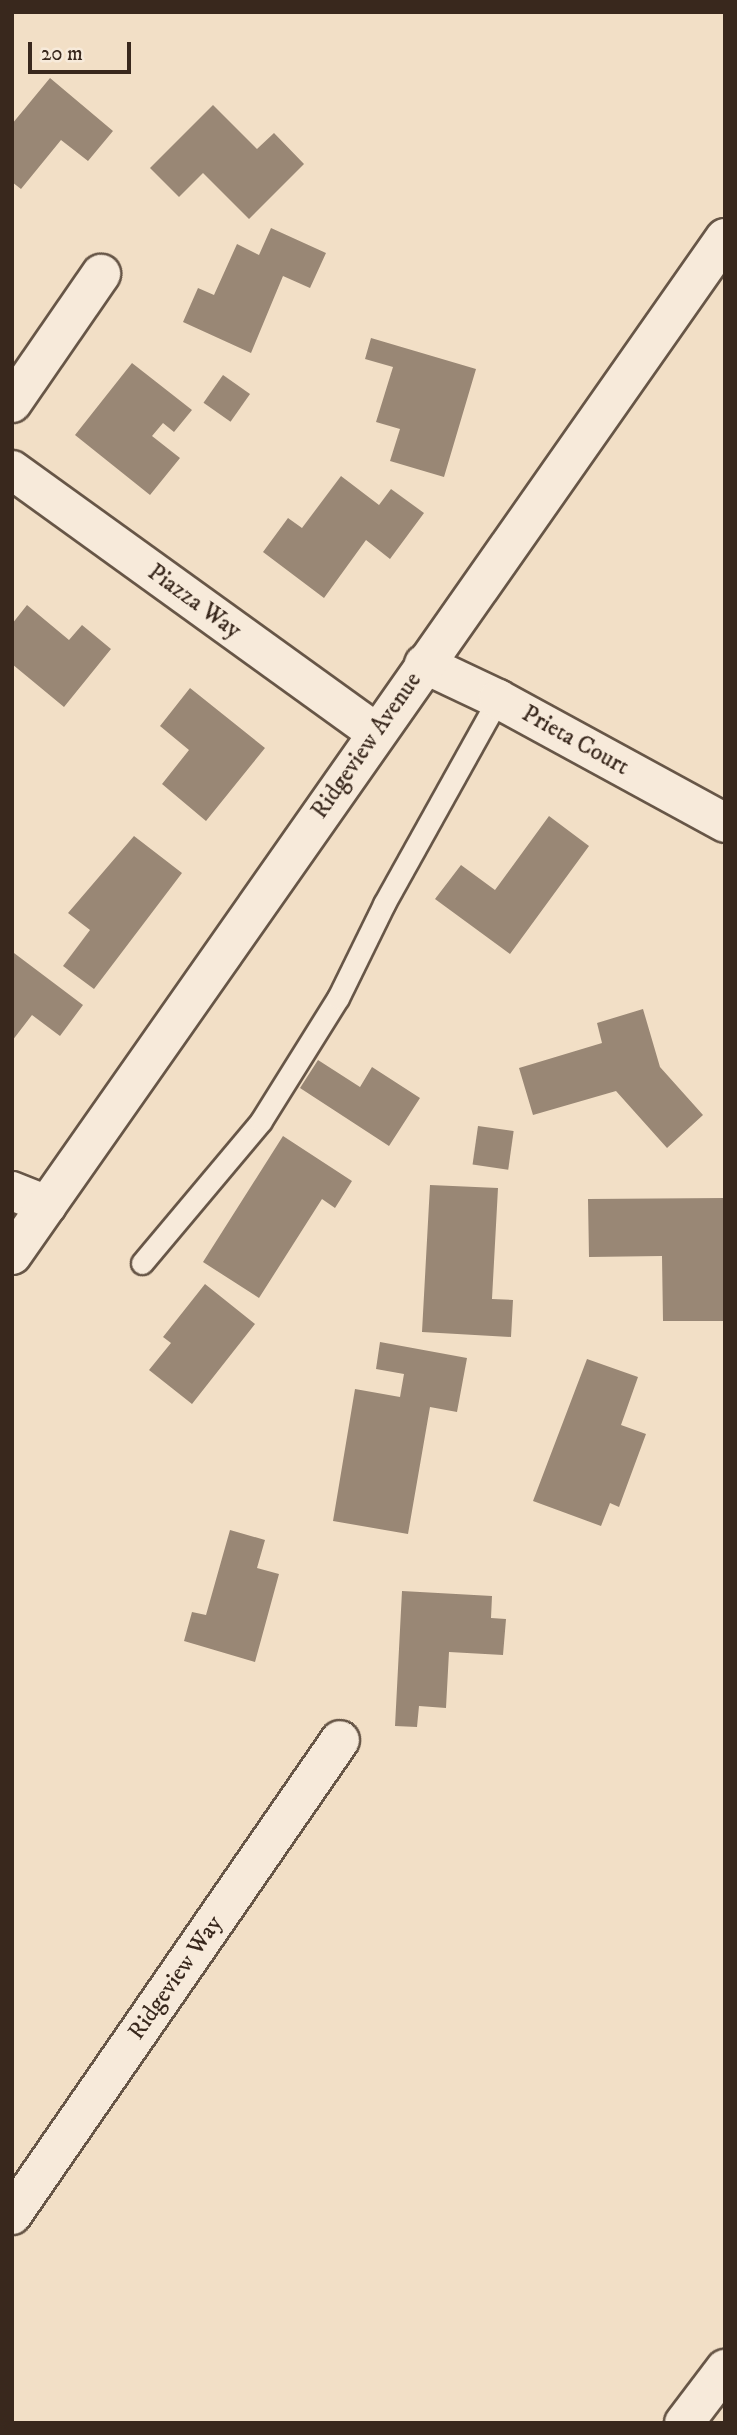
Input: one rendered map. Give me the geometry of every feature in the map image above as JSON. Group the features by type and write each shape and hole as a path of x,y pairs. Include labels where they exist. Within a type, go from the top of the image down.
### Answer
{"street":[{"name":"Ridgeview Avenue","path":"12,1255 725,238"},
{"path":"12,403 101,274"},
{"name":"Piazza Way","path":"12,470 376,733"},
{"name":"Prieta Court","path":"424,664 498,699 725,822"},
{"path":"12,1191 47,1205"},
{"name":"Ridgeview Way","path":"12,2215 340,1740"},
{"path":"684,2423 725,2369"}],"lane":[{"path":"142,1263 261,1121 324,1021 498,699"}],"building":[{"path":"50,78 113,131 88,161 61,140 21,189 12,182 12,124"},
{"path":"213,105 257,149 274,133 304,164 249,219 203,173 179,197 150,168"},
{"path":"271,228 326,253 310,288 283,276 251,353 183,322 198,288 214,295 237,244 259,255"},
{"path":"371,338 476,369 444,477 390,461 400,429 376,422 393,367 365,359"},
{"path":"132,363 192,410 174,432 163,423 152,436 180,458 150,495 75,435"},
{"path":"223,375 250,394 231,422 203,403"},
{"path":"341,476 379,505 391,489 424,513 390,559 366,540 324,598 263,552 288,518 302,528"},
{"path":"27,605 69,640 82,625 111,649 64,707 12,664 12,624"},
{"path":"190,688 265,748 206,821 162,784 189,750 160,726"},
{"path":"549,816 589,846 510,954 435,899 461,865 495,890"},
{"path":"134,836 182,873 94,989 63,966 90,930 68,913"},
{"path":"14,953 83,1005 60,1036 32,1015 12,1041"},
{"path":"643,1009 660,1067 703,1115 667,1148 616,1091 533,1115 519,1068 602,1043 597,1023"},
{"path":"318,1060 360,1087 372,1067 420,1098 389,1146 300,1088"},
{"path":"478,1126 514,1131 508,1170 473,1165"},
{"path":"283,1136 352,1181 335,1208 322,1199 259,1298 203,1262"},
{"path":"430,1185 498,1188 492,1299 513,1300 511,1337 422,1332"},
{"path":"725,1198 725,1321 663,1321 662,1256 589,1257 588,1199"},
{"path":"205,1284 255,1324 192,1404 149,1370 171,1343 163,1337"},
{"path":"380,1342 467,1358 457,1412 430,1407 408,1534 333,1521 355,1389 400,1397 404,1374 376,1369"},
{"path":"587,1359 638,1377 621,1425 646,1434 619,1507 610,1503 601,1526 533,1501"},
{"path":"230,1530 265,1540 257,1568 279,1574 255,1662 184,1641 192,1612 206,1615"},
{"path":"402,1591 492,1596 491,1618 506,1619 503,1655 449,1652 446,1708 419,1706 417,1727 395,1726"}]}
